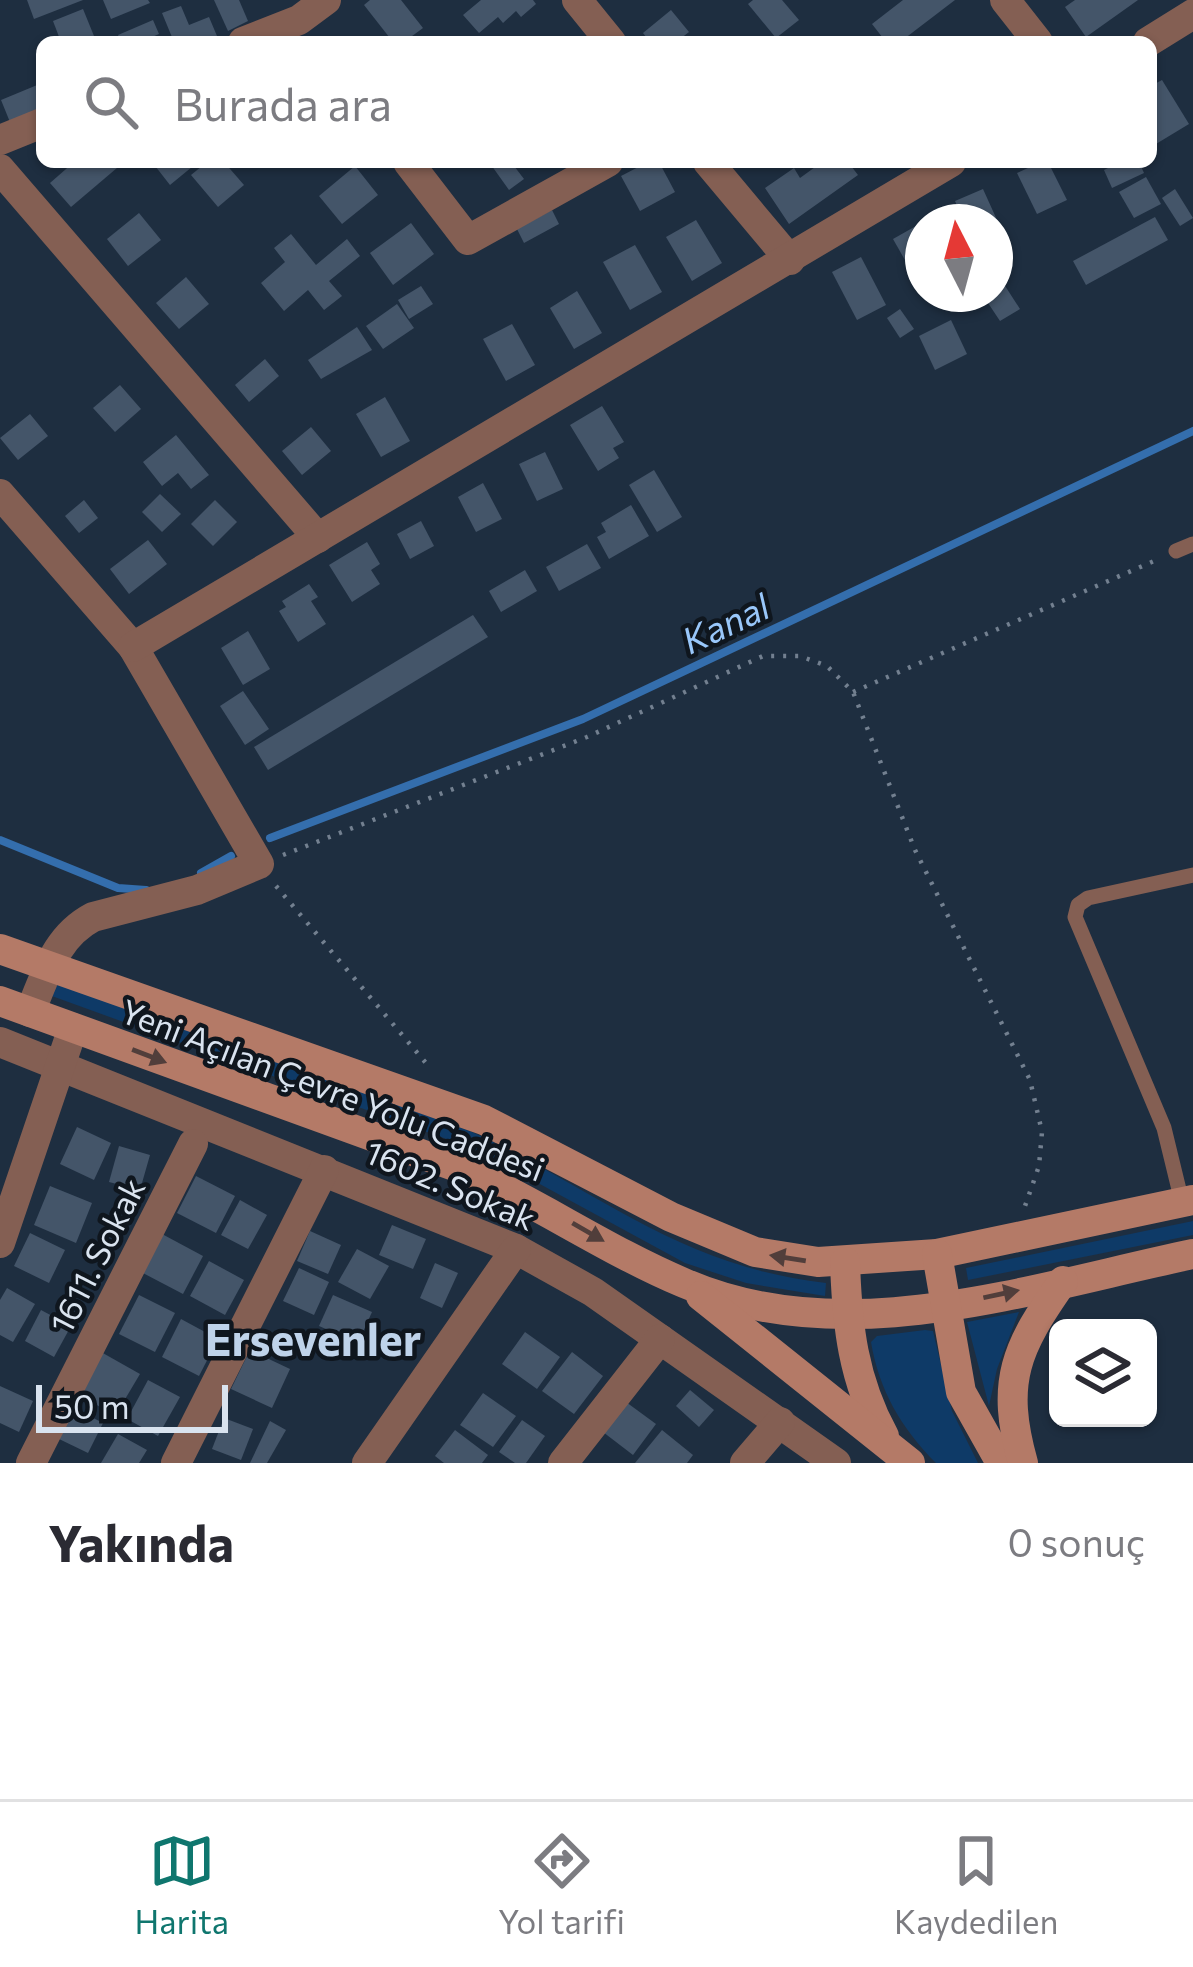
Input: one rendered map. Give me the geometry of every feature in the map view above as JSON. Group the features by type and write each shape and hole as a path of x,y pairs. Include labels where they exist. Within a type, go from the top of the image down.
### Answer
{"main road":[{"name":"Yeni Açılan Çevre Yolu Caddesi","path":"0,949 446,1106 519,1136 718,1239 789,1259 845,1262 937,1254 1187,1201"},
{"name":"Yeni Açılan Çevre Yolu Caddesi","path":"0,1000 465,1170 687,1285 787,1312 847,1316 945,1306 1193,1254"},
{"path":"937,1254 961,1392 1001,1463"},
{"path":"845,1262 847,1316 857,1377 900,1456"},
{"path":"1023,1463 1014,1428 1011,1378 1032,1325 1063,1281"},
{"path":"687,1285 900,1456"}],"street":[{"path":"308,31 326,0"},
{"path":"578,0 606,36"},
{"path":"1005,0 1033,36"},
{"path":"1157,36 1193,14"},
{"path":"0,140 36,125"},
{"path":"413,168 468,241 597,168"},
{"path":"713,168 790,260"},
{"path":"133,647 941,168"},
{"path":"0,169 318,538"},
{"path":"0,494 133,647 259,864 196,890 93,917 67,934 30,1012"},
{"path":"1,1237 73,1028"},
{"name":"1602. Sokak","path":"0,1042 516,1249 593,1292 836,1463"},
{"name":"1611. Sokak","path":"32,1463 193,1144"},
{"path":"176,1463 324,1170"},
{"path":"367,1463 516,1249"},
{"path":"563,1463 660,1339"},
{"path":"745,1463 780,1422"}],"lane":[{"path":"1176,551 1193,544"},
{"path":"1187,1201 1164,1128 1075,916 1078,905 1088,898 1193,875"}],"path":[{"path":"853,692 1176,551"},
{"path":"446,1106 427,1062 259,864 587,737 763,656 800,656 827,667 853,692 915,850 1030,1080 1042,1132 1039,1166 1015,1237"}],"shaded area":[{"path":"55,980 472,1132 682,1243 726,1261 826,1283 825,1296 746,1283 685,1263 477,1150 49,995"},
{"path":"1193,1221 1193,1235 968,1280 966,1268"},
{"path":"1019,1312 997,1369 989,1406 967,1322"},
{"path":"933,1331 952,1411 978,1463 936,1463 902,1422 886,1392 871,1342 877,1336"}],"building":[{"path":"27,0 83,0 34,19"},
{"path":"103,0 148,0 150,3 111,19"},
{"path":"214,0 239,0 248,21 228,31"},
{"path":"370,0 401,0 423,28 412,36 388,36 364,5"},
{"path":"481,0 533,0 536,4 521,17 516,11 503,23 498,17 479,33 463,15"},
{"path":"782,0 799,20 774,36 748,4"},
{"path":"903,0 955,0 908,36 881,36 872,24"},
{"path":"1075,0 1138,0 1087,36 1065,7"},
{"path":"181,6 189,25 209,17 217,36 172,36 162,13"},
{"path":"83,9 94,36 59,36 53,21"},
{"path":"671,10 689,32 684,36 643,33"},
{"path":"153,20 159,34 154,36 118,35"},
{"path":"1162,80 1189,124 1157,143 1157,83"},
{"path":"36,85 36,117 12,127 1,100"},
{"path":"67,168 117,168 71,207 50,183"},
{"path":"157,168 191,168 170,185"},
{"path":"200,168 229,168 244,185 218,207 191,175"},
{"path":"353,168 378,195 342,224 319,196"},
{"path":"493,168 516,168 524,179 509,190"},
{"path":"636,168 662,168 675,192 640,211 621,176"},
{"path":"794,168 800,178 814,168 853,168 858,175 789,224 765,188"},
{"path":"1051,168 1067,200 1037,214 1017,173"},
{"path":"1142,168 1144,173 1112,188 1104,170"},
{"path":"1146,177 1161,204 1134,218 1119,192"},
{"path":"983,189 990,204 956,204"},
{"path":"1175,189 1193,218 1180,226 1162,198"},
{"path":"552,210 559,224 524,243 517,229"},
{"path":"139,213 161,240 128,266 107,239"},
{"path":"1155,217 1168,240 1086,285 1073,261"},
{"path":"696,220 722,263 692,281 666,237"},
{"path":"411,223 434,254 393,285 370,253"},
{"path":"905,232 905,260 893,239"},
{"path":"291,234 316,265 347,239 360,256 329,281 342,296 324,310 308,290 284,311 261,283 285,262 274,248"},
{"path":"635,245 662,292 630,310 603,262"},
{"path":"861,257 886,305 857,320 832,272"},
{"path":"186,277 209,304 179,329 156,303"},
{"path":"421,286 433,304 409,319 398,300"},
{"path":"577,291 602,333 574,349 550,308"},
{"path":"1013,298 1020,309 1000,321 994,312 1013,312"},
{"path":"397,304 414,328 383,349 366,326"},
{"path":"900,309 914,329 900,338 887,318"},
{"path":"951,320 967,354 935,370 919,336"},
{"path":"512,324 535,365 506,381 483,339"},
{"path":"357,327 372,350 321,379 308,360"},
{"path":"265,359 279,376 249,402 235,385"},
{"path":"120,385 141,409 115,432 93,408"},
{"path":"385,397 410,441 381,457 356,414"},
{"path":"602,406 624,442 613,448 619,458 598,471 570,425"},
{"path":"30,414 48,436 18,460 0,438"},
{"path":"311,427 331,451 302,475 282,451"},
{"path":"176,435 209,475 191,489 178,473 162,486 143,462"},
{"path":"545,452 563,489 537,501 519,464"},
{"path":"654,470 682,517 657,532 629,485"},
{"path":"483,483 502,519 476,532 458,497"},
{"path":"160,494 181,514 162,532 142,512"},
{"path":"84,500 98,518 79,533 65,516"},
{"path":"215,500 237,522 213,546 191,524"},
{"path":"631,505 649,536 609,559 597,537 606,532 601,523"},
{"path":"421,521 434,546 410,559 397,534"},
{"path":"148,540 167,564 129,594 110,569"},
{"path":"367,542 380,564 371,570 380,584 352,602 329,565"},
{"path":"587,544 601,568 559,591 546,567"},
{"path":"525,570 537,591 501,612 489,591"},
{"path":"309,584 318,597 311,601 326,624 298,642 279,611 286,607 282,601"},
{"path":"473,615 488,637 268,770 254,747"},
{"path":"248,631 270,669 243,685 221,648"},
{"path":"243,691 269,729 245,745 220,706"},
{"path":"77,1127 111,1143 94,1180 60,1164"},
{"path":"119,1146 150,1155 140,1190 109,1182"},
{"path":"196,1176 235,1196 216,1233 177,1213"},
{"path":"50,1186 92,1203 76,1243 34,1225"},
{"path":"240,1200 267,1215 248,1249 221,1235"},
{"path":"392,1225 426,1239 413,1269 379,1255"},
{"path":"310,1231 341,1245 328,1274 297,1261"},
{"path":"30,1233 65,1250 49,1283 14,1266"},
{"path":"162,1234 203,1256 183,1294 141,1272"},
{"path":"357,1249 389,1266 370,1299 338,1282"},
{"path":"209,1261 244,1280 225,1315 190,1296"},
{"path":"435,1263 458,1273 442,1308 420,1298"},
{"path":"299,1268 329,1282 314,1315 283,1301"},
{"path":"7,1288 35,1304 13,1342 0,1335 0,1300"},
{"path":"139,1295 175,1313 155,1352 119,1334"},
{"path":"333,1295 372,1312 358,1343 319,1326"},
{"path":"41,1310 71,1326 54,1357 25,1341"},
{"path":"181,1319 218,1339 199,1376 162,1357"},
{"path":"525,1332 560,1357 537,1389 502,1364"},
{"path":"250,1350 290,1369 272,1408 231,1389"},
{"path":"101,1352 140,1374 115,1416 77,1393"},
{"path":"572,1352 603,1376 574,1414 542,1391"},
{"path":"148,1380 180,1397 158,1436 127,1419"},
{"path":"0,1386 33,1401 19,1432 0,1423"},
{"path":"690,1390 714,1410 699,1427 676,1406"},
{"path":"483,1393 516,1416 493,1447 460,1425"},
{"path":"626,1402 656,1424 633,1455 603,1432"},
{"path":"72,1407 103,1423 88,1453 57,1438"},
{"path":"224,1418 253,1429 241,1460 212,1449"},
{"path":"522,1420 545,1436 526,1463 515,1463 499,1452"},
{"path":"270,1421 286,1430 267,1463 250,1463"},
{"path":"455,1430 488,1455 482,1463 444,1463 435,1456"},
{"path":"662,1430 693,1455 687,1463 635,1463"},
{"path":"118,1434 147,1450 139,1463 101,1463"}],"waterway":[{"name":"Kanal","path":"270,838 583,719 1193,431"},
{"name":"Kanal","path":"0,840 118,888 146,890"},
{"name":"Kanal","path":"201,873 231,856"}],"district":[{"name":"Ersevenler","path":"313,1337"}]}
